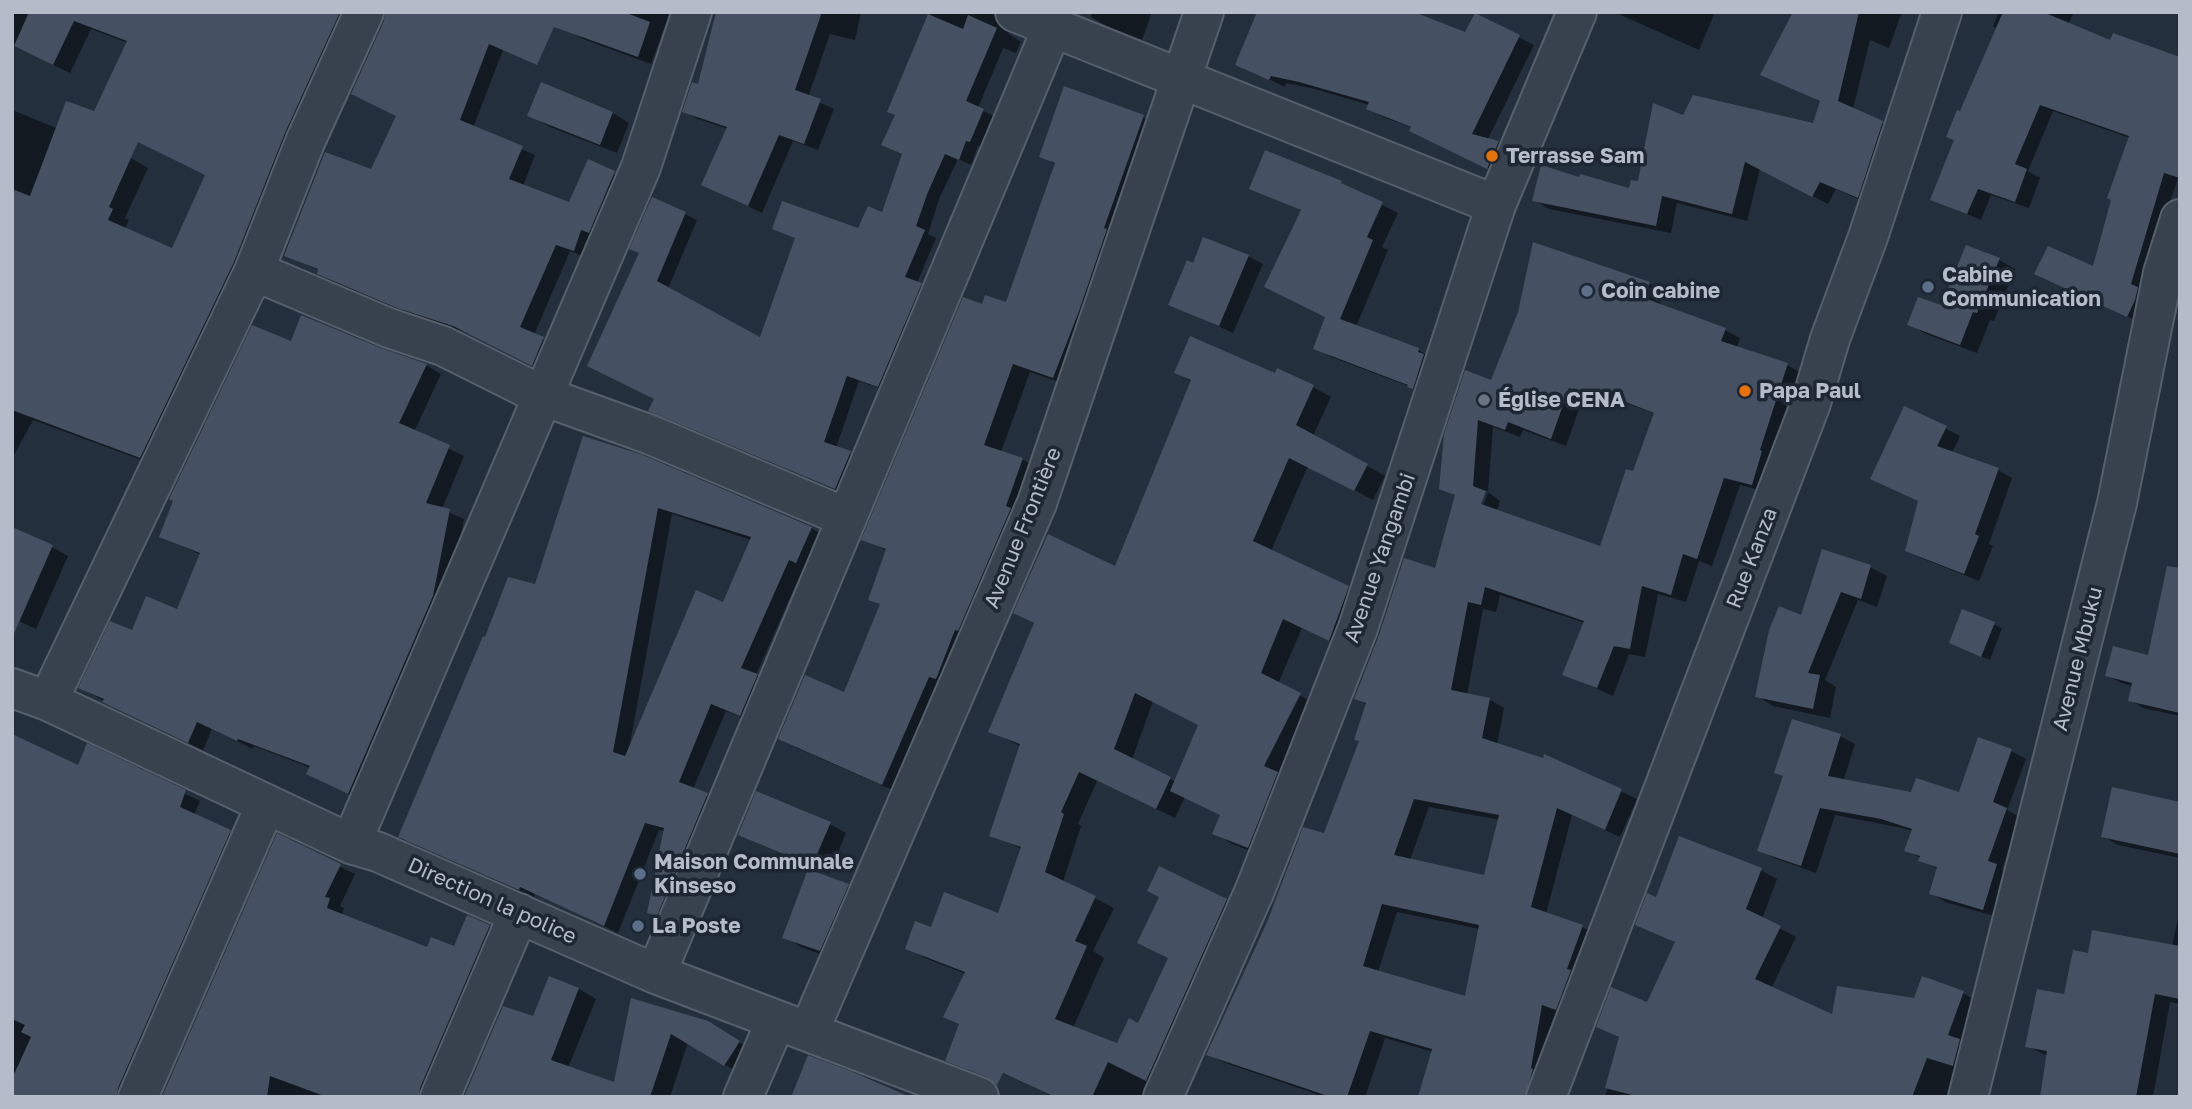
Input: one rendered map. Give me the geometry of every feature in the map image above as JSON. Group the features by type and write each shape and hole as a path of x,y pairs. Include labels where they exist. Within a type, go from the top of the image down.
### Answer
{"street":[{"path":"48,701 254,271 306,142 364,12"},
{"path":"351,844 641,167 692,12"},
{"path":"1016,12 1496,205"},
{"name":"Avenue Frontière","path":"743,1097 792,1026 1037,503 1204,12"},
{"name":"Avenue Yangambi","path":"1163,1097 1255,890 1358,628 1496,205 1577,12"},
{"name":"Rue Kanza","path":"1546,1097 1811,403 1830,339 1868,237 1942,12"},
{"path":"656,974 845,517 1053,26"},
{"name":"Avenue Mbuku","path":"1968,1097 2117,503 2163,273 2180,219"},
{"path":"254,271 390,328 443,346 543,396 651,435 845,517"},
{"name":"Direction la police","path":"12,688 48,701 351,844 378,852 519,912 656,974 979,1097"},
{"path":"138,1097 265,804"},
{"path":"440,1097 519,912"}],"building":[{"path":"29,12 340,12 285,133 234,262 140,458 12,410 12,189 30,196 66,101 94,111 127,41 74,21 53,65 14,46","holes":["138,142 205,175 172,248 108,220 113,209 109,207"]},
{"path":"385,12 624,12 650,22 638,57 554,27 537,65 489,44 460,120 523,146 509,179 569,202 588,159 615,171 589,233 581,230 574,251 556,245 520,327 544,337 532,366 453,326 397,308 317,274 318,269 284,256 325,152 371,169 396,116 351,94 384,21"},
{"path":"716,12 822,12 795,90 821,99 804,144 779,135 748,206 701,185 727,127 682,112 692,82 698,84"},
{"path":"1257,12 1414,12 1465,32 1475,13 1520,35 1472,134 1499,141 1487,169 1409,131 1411,127 1366,109 1369,102 1299,82 1271,76 1269,80 1235,65"},
{"path":"1793,12 1859,12 1838,101 1883,121 1858,198 1820,182 1812,197 1745,162 1732,214 1662,196 1656,226 1532,201 1541,165 1629,188 1631,180 1638,181 1653,103 1683,115 1693,95 1813,123 1820,101 1760,75"},
{"path":"2003,12 2043,12 2110,40 2113,33 2180,57 2180,178 2164,173 2131,284 2138,287 2127,317 2034,274 2048,246 2093,266 2111,200 2107,198 2129,136 2040,105 2015,164 2027,169 2015,202 1978,189 1967,214 1930,200 1954,140 1946,137"},
{"path":"928,14 963,29 968,15 997,28 966,101 984,109 959,160 945,154 928,192 916,226 925,230 905,277 922,283 878,387 847,376 824,442 851,451 835,489 648,411 654,399 587,366 639,253 629,249 652,197 686,212 657,281 760,337 795,238 772,229 782,201 858,228 868,206 882,212 902,154 881,145 895,115 887,112"},
{"path":"541,82 613,112 600,145 527,116"},
{"path":"1064,86 1144,115 1104,228 1107,229 1079,311 1053,378 1013,364 984,445 1023,458 1006,506 1011,508 958,631 955,630 936,679 929,677 882,785 778,739 805,675 844,692 880,604 868,600 886,549 861,540 963,297 982,304 985,295 1006,302 1055,163 1039,157"},
{"path":"1265,150 1342,181 1341,183 1383,202 1367,237 1373,240 1340,319 1419,348 1418,352 1424,354 1413,389 1313,349 1325,317 1264,287 1301,210 1249,189"},
{"path":"1203,237 1249,255 1219,326 1168,305 1187,260 1193,263"},
{"path":"1533,242 1650,282 1644,298 1726,328 1721,341 1788,363 1760,450 1762,451 1752,485 1724,478 1697,559 1683,554 1671,595 1642,586 1630,649 1614,646 1597,688 1562,675 1584,621 1485,587 1481,605 1468,602 1451,690 1490,698 1482,738 1543,758 1544,754 1622,789 1605,830 1557,808 1531,907 1583,925 1567,969 1571,970 1556,1010 1542,1005 1531,1068 1533,1069 1525,1097 1418,1097 1432,1049 1370,1031 1347,1097 1331,1097 1206,1055 1268,920 1303,827 1324,833 1359,741 1354,740 1366,703 1354,699 1379,635 1404,558 1435,568 1455,495 1439,489 1444,434 1465,370 1491,380 1518,312","holes":["1569,388 1598,399 1600,392 1654,413 1633,471 1626,469 1600,546 1481,504 1486,491 1473,486 1478,420 1505,430 1508,422 1551,439","1414,799 1499,815 1484,875 1394,855","1382,904 1479,925 1465,996 1363,966"]},
{"path":"1966,245 2000,258 1960,345 1907,325 1918,297 1941,305"},
{"path":"301,315 427,364 399,423 450,445 426,503 450,509 433,596 348,794 306,774 310,766 238,739 237,741 197,722 188,743 78,688 110,621 132,630 146,596 177,609 200,553 159,537 173,501 169,499 252,325 291,341"},
{"path":"1190,336 1275,373 1277,368 1314,385 1296,425 1368,464 1354,491 1289,458 1253,541 1349,586 1329,641 1283,619 1261,673 1301,693 1264,766 1278,772 1248,848 1212,834 1220,815 1170,791 1198,725 1135,693 1114,749 1171,777 1156,809 1079,772 1061,812 1064,814 1045,872 1096,896 1075,941 1087,946 1055,1019 1117,1043 1129,1018 1138,1023 1168,958 1137,943 1159,897 1147,891 1159,866 1227,899 1146,1081 1108,1062 1092,1097 1055,1097 1003,1073 997,1085 987,1077 945,1061 959,1024 943,1017 965,972 905,949 915,921 931,927 944,892 998,913 1021,847 989,836 1020,744 988,732 1034,623 1013,613 1048,534 1115,566 1191,380 1174,373"},
{"path":"1904,406 1947,426 1937,446 1999,468 1975,534 1979,536 1964,574 1905,551 1918,501 1870,479"},
{"path":"583,436 643,455 812,527 796,563 789,560 741,668 758,674 740,716 711,704 679,782 708,793 657,916 647,913 664,828 645,823 604,926 520,887 519,890 398,837 483,636 485,637 508,577 535,584","holes":["658,508 751,537 723,602 696,590 625,756 613,752"]},
{"path":"12,527 53,545 12,638"},
{"path":"1822,549 1871,565 1861,599 1841,592 1808,673 1820,675 1813,709 1755,697 1769,630 1779,606 1801,615"},
{"path":"2167,566 2180,568 2180,713 2128,701 2132,683 2105,676 2113,646 2148,655"},
{"path":"1962,609 1995,622 1981,657 1949,643"},
{"path":"1792,719 1841,734 1828,776 1911,792 1916,778 1959,792 1978,737 2012,749 1993,802 2007,808 1988,861 1997,864 1983,910 1929,894 1937,867 1918,861 1920,856 1904,851 1912,829 1881,819 1820,808 1801,866 1757,851 1783,776 1774,773"},
{"path":"12,734 78,765 87,743 186,790 180,807 231,830 118,1088 117,1097 12,1097 12,1079 31,1037 21,1032 25,1025 12,1019"},
{"path":"2112,787 2180,802 2180,854 2101,837"},
{"path":"756,791 831,822 812,866 738,835"},
{"path":"277,833 341,864 325,897 330,898 327,908 427,947 431,937 454,946 467,915 490,925 420,1088 419,1097 327,1097 270,1076 267,1097 162,1097"},
{"path":"1679,836 1762,868 1746,909 1781,926 1755,979 1832,1014 1837,986 1914,998 1922,976 1964,991 1948,1035 1960,1039 1953,1066 1927,1058 1912,1097 1640,1097 1605,1088 1619,1037 1596,1027 1611,987 1647,1002 1675,942 1635,925 1647,893 1656,897"},
{"path":"808,869 849,884 820,951 782,938"},
{"path":"2092,930 2180,946 2180,999 2155,994 2136,1097 2040,1097 2047,1051 2025,1047 2037,989 2064,994 2073,950 2088,953"},
{"path":"549,976 579,988 551,1060 614,1082 631,998 708,1021 740,1041 724,1066 671,1034 650,1097 464,1097 503,1006 533,1016"},
{"path":"808,1055 853,1072 910,1097 791,1097"}],"place":[{"name":"Terrasse Sam","path":"1492,156"},
{"name":"Cabine Communication","path":"1928,287"},
{"name":"Coin cabine","path":"1587,291"},
{"name":"Papa Paul","path":"1745,391"},
{"name":"Église CENA","path":"1484,400"},
{"name":"Maison Communale Kinseso","path":"640,874"},
{"name":"La Poste","path":"638,926"}]}
